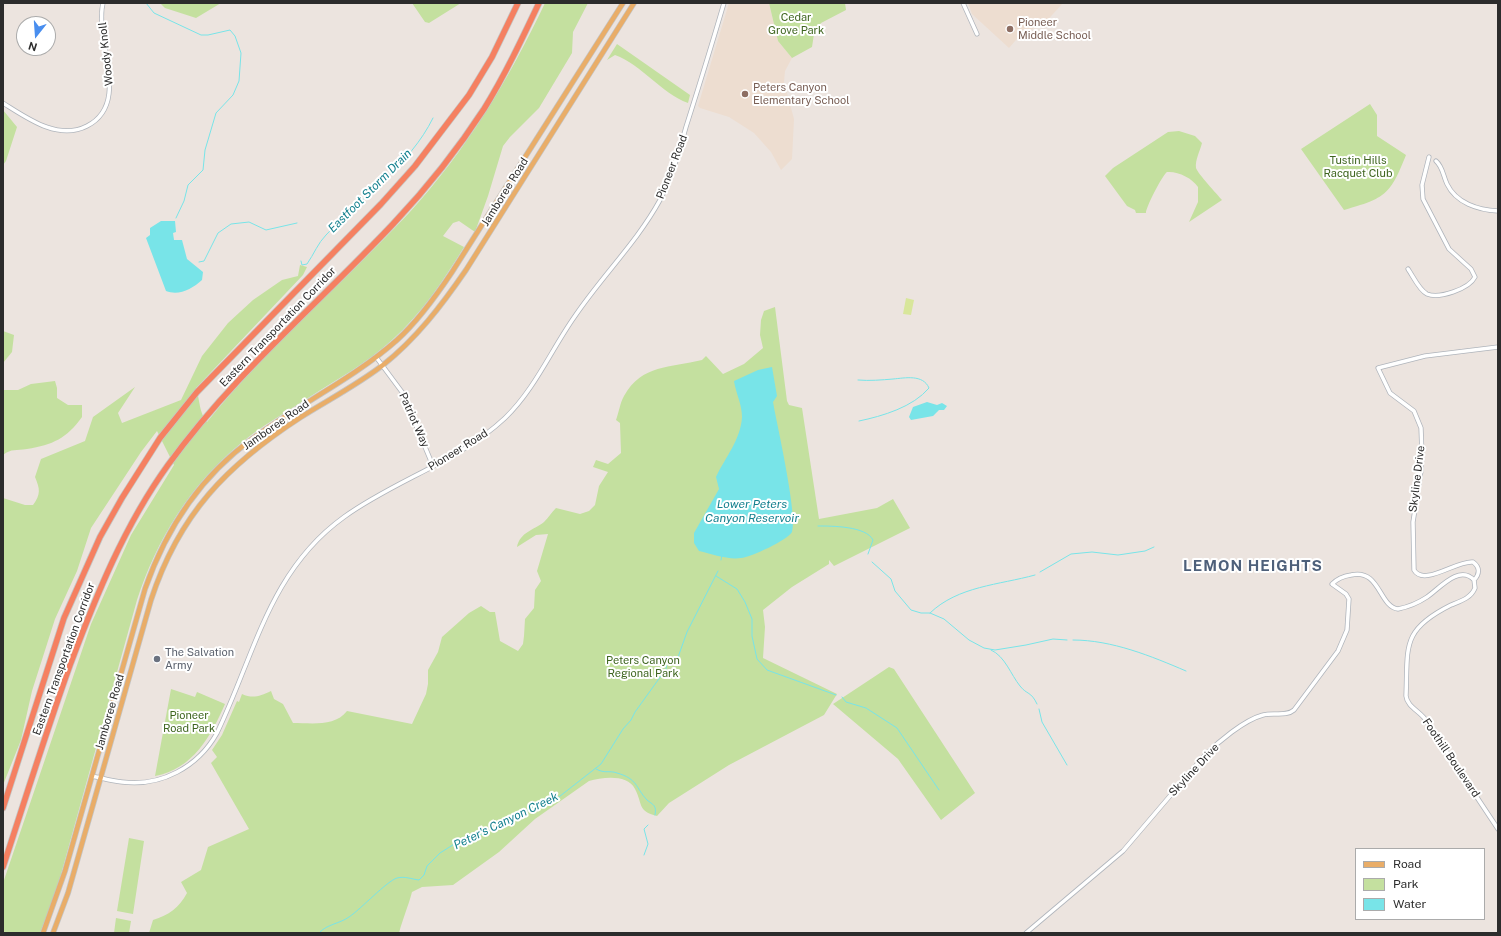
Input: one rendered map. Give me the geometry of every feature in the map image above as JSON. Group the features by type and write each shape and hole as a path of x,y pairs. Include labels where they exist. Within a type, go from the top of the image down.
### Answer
{"highway":[{"name":"Eastern Transportation Corridor","path":"3,808 70,603 100,537 122,498 160,438 197,392 381,204 414,166 469,95 492,57 518,3"},
{"name":"Eastern Transportation Corridor","path":"3,867 55,708 93,605 132,522 168,466 204,417 259,356 394,222 452,153 487,103 508,66 539,3"}],"main road":[{"name":"Jamboree Road","path":"43,933 55,902 145,589 158,554 184,509 204,483 251,439 376,357 398,339 434,298 623,3"},
{"name":"Jamboree Road","path":"53,933 68,893 156,584 173,546 197,508 233,468 259,445 383,365 416,334 445,300 634,3"}],"street":[{"name":"Woody Knoll","path":"3,103 41,124 57,130 74,131 96,120 106,105 110,89 101,19 103,3"},
{"name":"Pioneer Road","path":"92,776 122,782 146,782 172,775 200,756 217,733 270,607 280,587 300,558 344,516 479,440 515,407 535,382 574,317 651,216 675,164 724,3"},
{"path":"963,3 977,34"},
{"path":"1408,269 1426,294 1431,295 1458,290 1470,283 1475,277 1472,270 1449,248 1423,199 1422,185 1430,157"},
{"path":"1436,161 1442,170 1449,189 1458,198 1476,207 1498,211"},
{"name":"Skyline Drive","path":"1026,933 1123,851 1204,756 1217,744 1257,717 1271,713 1289,713 1294,710 1338,651 1347,630 1349,599 1346,594 1332,584 1349,575 1363,575 1375,583 1389,604 1396,609 1406,607 1423,600 1457,576 1466,575 1474,580 1479,571 1477,565 1473,562 1462,563 1425,577 1418,575 1414,570 1412,522 1421,471 1421,428 1414,411 1390,393 1378,368 1425,356 1473,351 1498,346"},
{"name":"Patriot Way","path":"376,357 383,365 409,406 433,466"},
{"name":"Foothill Boulevard","path":"1474,580 1476,588 1471,595 1428,619 1416,629 1411,636 1408,650 1406,696 1408,703 1425,718 1498,829"}],"shaded area":[{"name":"Peters Canyon Elementary School","path":"729,3 769,3 778,41 792,58 785,71 784,82 794,119 792,159 781,170 771,152 754,133 729,117 700,108 698,106"},
{"name":"Pioneer Middle School","path":"968,3 1063,3 1043,25 1022,33 1009,48 972,14"}],"green space":[{"path":"160,3 221,3 196,18 165,8"},
{"path":"412,3 461,3 429,23 425,22"},
{"path":"545,3 588,3 573,32 572,53 539,108 503,146 488,196 475,232 459,221 453,223 443,236 464,247 440,284 403,330 372,356 256,431 240,444 206,477 177,514 154,556 137,600 55,896 40,933 3,933 3,883 91,624 131,535 174,465 157,431 141,452 91,528 77,571 55,619 32,691 21,740 3,785 3,498 25,505 33,505 39,491 35,477 41,459 85,441 93,417 135,387 118,413 122,423 181,400 202,356 228,323 253,300 282,280 298,276 300,265 307,267 303,275 196,388 201,410 207,422 230,394 280,341 384,239 430,189 468,139 485,113 517,59"},
{"name":"Cedar Grove Park","path":"769,3 845,3 846,10 821,23 814,34 812,47 792,58 778,41"},
{"path":"617,44 690,95 688,103 669,93 634,65 625,60 615,55 607,60"},
{"name":"Tustin Hills Racquet Club","path":"1370,104 1377,115 1377,136 1406,155 1395,179 1385,193 1369,202 1344,210 1301,149"},
{"path":"3,110 17,127 6,161 3,165"},
{"path":"1179,131 1195,136 1202,143 1197,159 1197,171 1222,200 1189,222 1198,202 1198,187 1184,176 1167,172 1148,205 1146,213 1136,213 1135,210 1127,206 1105,176 1113,168 1168,132"},
{"path":"906,298 914,300 911,315 903,314"},
{"name":"Peters Canyon Regional Park","path":"775,307 787,401 789,405 802,408 819,519 877,508 893,499 910,528 834,566 829,560 829,564 792,587 763,610 765,627 763,658 837,694 824,715 729,765 669,803 657,816 646,812 643,809 635,789 632,784 627,781 615,778 601,778 589,781 535,819 499,852 453,885 422,887 412,892 399,933 149,933 153,920 164,916 181,903 187,893 181,882 201,870 208,847 249,829 211,763 217,757 212,750 222,735 237,701 239,702 242,694 256,696 271,691 274,699 283,704 293,723 329,722 336,720 347,711 412,724 426,694 428,670 438,652 442,637 469,613 481,606 490,612 495,612 500,641 518,651 523,644 525,619 534,608 535,590 541,581 537,571 548,534 536,535 517,547 519,542 524,535 544,522 556,508 580,514 589,511 595,505 599,486 608,472 593,467 596,460 608,464 621,453 620,423 616,420 624,396 631,386 639,378 658,369 702,360 706,356 723,374 744,364 763,348 760,335 761,320 764,311"},
{"path":"3,331 14,335 12,352 3,363"},
{"path":"55,381 57,398 68,405 82,405 82,417 71,430 52,443 12,451 3,455 3,390 18,390 31,384"},
{"path":"889,667 894,669 975,793 941,820 898,759 833,704"},
{"name":"Pioneer Road Park","path":"171,689 195,697 197,692 225,704 207,739 190,759 168,772 155,776"},
{"path":"129,838 144,841 133,914 117,911"},
{"path":"116,918 131,921 129,933 114,933"}],"water":[{"path":"161,221 175,221 176,232 173,233 174,240 182,240 187,259 203,272 202,280 185,291 176,293 166,291 146,238 150,235 150,228"},
{"name":"Lower Peters Canyon Reservoir","path":"772,367 777,396 773,402 790,490 793,523 792,532 769,548 746,557 725,557 699,551 694,543 694,533 719,489 716,477 736,441 741,425 741,408 734,381 758,370"},
{"path":"927,402 937,405 942,403 947,406 944,410 939,410 933,416 911,420 909,417 913,407"}],"waterway":[{"path":"146,3 154,13 201,35 230,30 235,36 241,53 239,81 233,95 216,113 205,150 203,170 188,185 184,201 176,218"},
{"name":"Eastfoot Storm Drain","path":"301,261 302,265 307,264 326,235 399,166 412,151 433,118"},
{"path":"199,262 204,261 218,233 231,224 249,222 266,230 297,223"},
{"path":"858,380 913,378 923,381 929,388 915,400 897,410 859,421"},
{"path":"818,526 856,529 869,535 873,540 868,554"},
{"path":"1040,572 1071,554 1092,552 1118,555 1145,551 1154,547"},
{"name":"Peter's Canyon Creek","path":"721,560 722,555"},
{"path":"872,562 891,579 895,591 911,610 921,613 930,613 944,619 969,640 984,648 995,650 1053,639 1067,640"},
{"name":"Peter's Canyon Creek","path":"319,933 322,930 349,917 393,880 403,877 419,880 424,875 427,866 440,853 459,841 478,836 533,807 555,800 601,764 623,729 631,720 635,712 666,669 667,658 669,657 675,661 677,660 687,632 718,571"},
{"path":"930,613 941,604 966,592 1035,575"},
{"path":"716,576 737,589 745,602 752,619 752,636 757,659 767,670 836,695"},
{"path":"1073,640 1117,646 1186,671"},
{"path":"991,650 1000,657 1020,686 1033,697 1037,704"},
{"path":"842,697 846,702 866,708 897,728 939,790"},
{"path":"1039,709 1042,722 1067,765"},
{"path":"596,769 624,775 633,781 647,800 654,806 655,815"},
{"path":"644,855 648,844 644,829 648,825"}],"place":[{"name":"Pioneer Middle School","path":"1010,29"},
{"name":"Peters Canyon Elementary School","path":"745,94"},
{"name":"The Salvation Army","path":"157,659"}],"district":[{"name":"LEMON HEIGHTS","path":"1253,566"}]}
